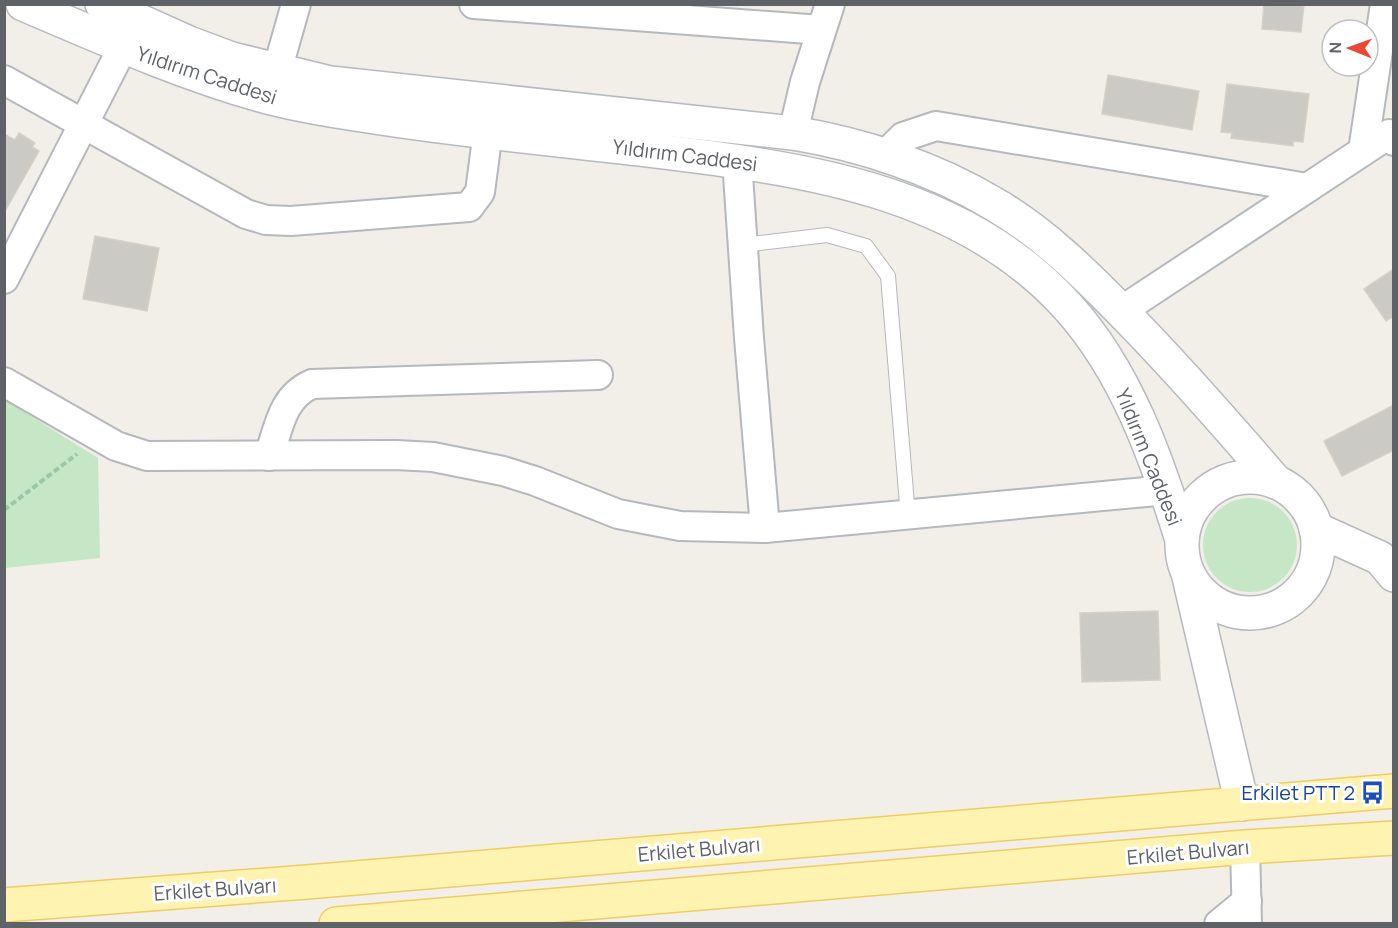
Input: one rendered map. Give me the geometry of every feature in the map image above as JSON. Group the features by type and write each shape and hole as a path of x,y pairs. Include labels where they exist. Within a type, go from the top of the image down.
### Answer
{"main road":[{"name":"Erkilet Bulvarı","path":"4,905 308,882 1394,790"},
{"path":"1242,804 1245,847"},
{"name":"Erkilet Bulvarı","path":"336,924 1245,847 1394,838"}],"street":[{"name":"Yıldırım Caddesi","path":"23,4 123,47 262,95 368,116 737,160 811,173 907,201 955,222 1033,273 1070,309 1108,364 1147,441 1167,489 1182,540"},
{"name":"Yıldırım Caddesi","path":"102,4 189,43 277,72 384,91 793,134 838,143 884,156 962,187 994,204 1044,239 1120,310 1182,375 1276,482"},
{"path":"277,72 296,4"},
{"path":"474,4 825,17 793,134"},
{"path":"1363,151 1385,4"},
{"path":"4,279 123,47"},
{"path":"4,81 246,214 279,222 469,207 480,192 488,131"},
{"path":"884,156 903,137 936,126 1307,188"},
{"path":"1120,310 1389,134 1394,141"},
{"path":"737,160 765,528"},
{"path":"269,456 286,404 294,395 312,384 598,375"},
{"path":"4,381 116,446 147,456 396,455 433,458 503,471 639,520 680,526 765,528 908,516 1167,489"},
{"path":"1189,575 1205,597 1229,610 1247,614 1273,609 1297,595 1312,573 1318,547 1316,529 1309,512 1298,497 1276,482 1258,477 1240,478 1215,487 1200,499 1190,513 1182,540 1183,558 1189,575 1242,804"},
{"path":"1316,529 1389,562"},
{"path":"1219,924 1247,913 1245,847"}],"lane":[{"path":"743,245 827,235 866,246 888,276 908,516"}],"path":[{"path":"6,509 99,436"}],"green space":[{"path":"5,400 98,458 100,558 5,568"},
{"path":"1250,498 1268,502 1283,512 1293,527 1297,545 1293,563 1283,578 1268,588 1250,592 1232,588 1217,578 1207,563 1203,545 1207,527 1217,512 1232,502"}],"building":[{"path":"1264,4 1304,4 1301,32 1262,29"},
{"path":"1108,75 1199,91 1192,130 1102,114"},
{"path":"1227,84 1309,94 1303,142 1293,141 1293,146 1231,138 1232,133 1221,132"},
{"path":"19,133 35,143 32,147 39,151 4,213 4,134 15,140"},
{"path":"95,236 159,248 147,311 83,299"},
{"path":"1394,269 1394,316 1386,321 1364,289"},
{"path":"1392,406 1394,450 1342,476 1324,441"},
{"path":"1158,611 1160,680 1082,682 1080,613"}],"place":[{"name":"Erkilet PTT 2","path":"1373,792"}]}
